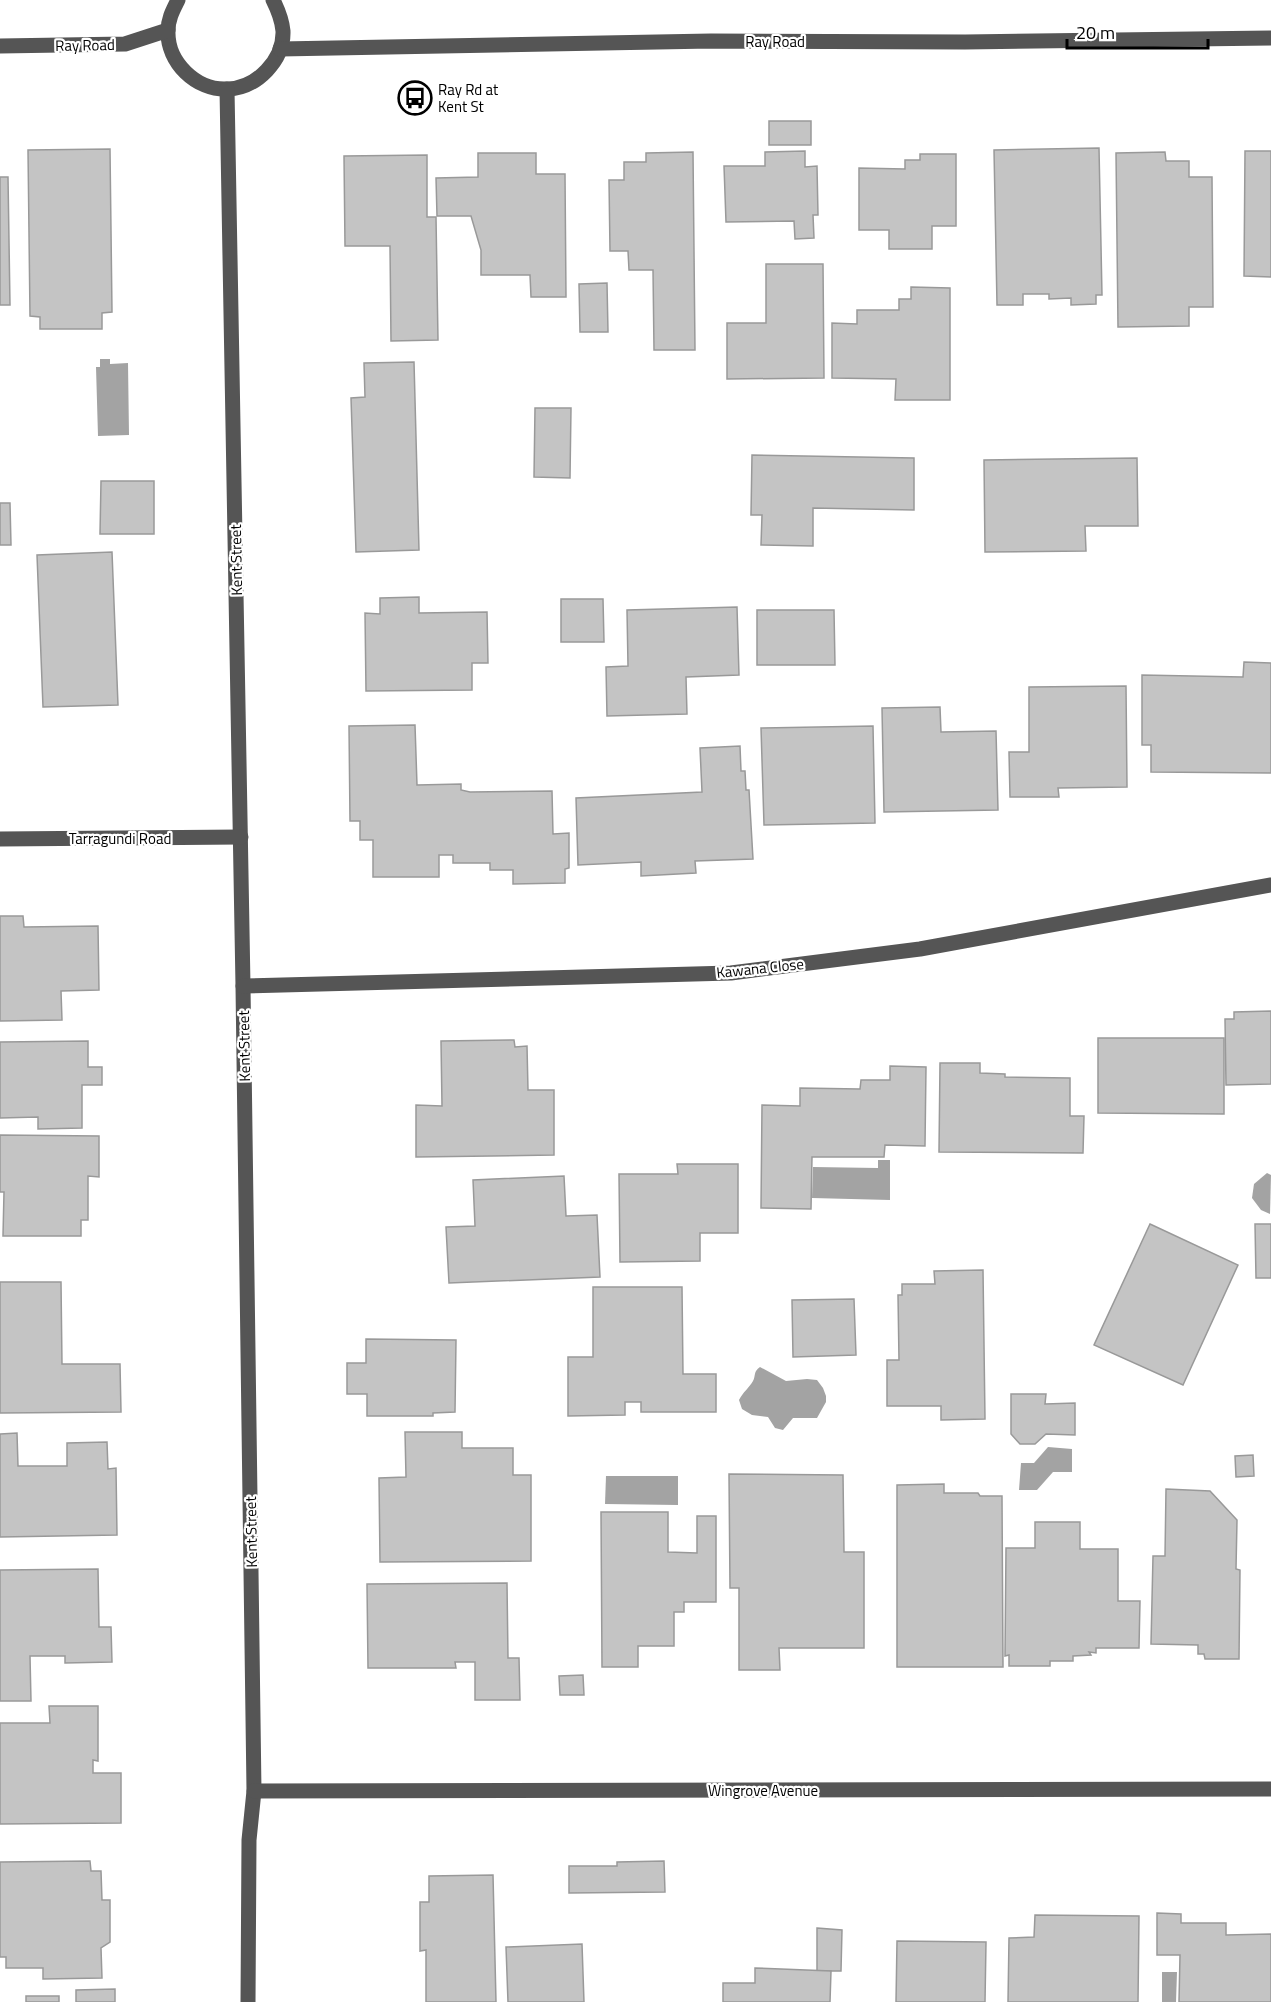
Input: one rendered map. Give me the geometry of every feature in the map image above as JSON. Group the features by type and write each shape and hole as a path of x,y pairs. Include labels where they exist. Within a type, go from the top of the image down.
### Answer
{"street":[{"path":"178,0 171,13 168,30 170,49 179,65 192,78 208,86 227,89 244,86 260,77 272,65 280,50 283,32 280,14 273,0"},
{"name":"Ray Road","path":"0,46 125,44 168,30"},
{"name":"Ray Road","path":"280,50 711,41 965,42 1271,38"},
{"name":"Kent Street","path":"227,89 241,837 254,1791 249,1840 248,2002"},
{"name":"Tarragundi Road","path":"0,839 241,837"},
{"name":"Kawana Close","path":"243,986 731,973 920,949 1271,885"},
{"name":"Wingrove Avenue","path":"254,1791 1271,1789"}],"shaded area":[{"path":"100,359 110,359 110,364 128,363 129,435 98,436 96,367 100,367"},
{"path":"878,1160 890,1160 890,1200 812,1198 813,1167 878,1168"},
{"path":"1267,1173 1271,1175 1270,1214 1261,1210 1252,1198 1254,1184"},
{"path":"760,1367 786,1381 817,1380 823,1388 826,1402 817,1418 793,1418 783,1430 775,1428 768,1417 752,1415 742,1409 739,1400"},
{"path":"1048,1447 1072,1449 1072,1472 1053,1472 1037,1490 1019,1490 1021,1463 1034,1463"},
{"path":"606,1476 678,1476 678,1505 605,1504"},
{"path":"1162,1972 1177,1972 1176,2002 1162,2002"}],"building":[{"path":"769,121 811,121 811,145 769,145"},
{"path":"1099,148 1102,295 1096,295 1096,304 1071,305 1071,298 1049,299 1049,294 1023,294 1023,305 997,305 994,150"},
{"path":"110,149 112,312 102,313 102,329 40,329 40,317 30,316 28,150"},
{"path":"805,151 805,167 817,166 818,215 813,215 814,238 795,239 794,221 726,222 724,166 765,166 765,152"},
{"path":"1245,151 1271,151 1271,277 1244,276"},
{"path":"693,152 695,350 654,350 653,270 629,270 628,251 610,251 609,180 624,180 624,162 646,162 646,153"},
{"path":"1165,152 1166,161 1189,161 1189,177 1212,177 1213,307 1189,307 1189,326 1118,327 1116,153"},
{"path":"478,153 536,153 536,174 565,174 566,297 531,297 530,275 481,275 481,250 471,216 437,216 436,178 478,177"},
{"path":"920,154 956,154 956,226 932,226 932,249 889,249 889,230 859,230 859,168 905,169 905,160 920,160"},
{"path":"427,155 427,217 436,217 438,340 391,341 390,246 345,246 344,156"},
{"path":"0,177 8,177 10,305 0,305"},
{"path":"766,264 823,264 824,378 727,379 727,323 766,323"},
{"path":"607,283 608,332 580,332 579,284"},
{"path":"911,287 950,288 950,400 895,400 896,379 832,378 832,323 857,324 857,310 899,310 899,299 911,299"},
{"path":"414,362 419,550 356,552 351,398 365,397 364,363"},
{"path":"535,408 571,408 570,478 534,477"},
{"path":"752,455 914,458 914,510 813,508 813,546 761,545 762,515 751,515"},
{"path":"1137,458 1138,526 1085,526 1086,551 985,552 984,460"},
{"path":"101,481 154,481 154,534 100,534"},
{"path":"0,503 10,503 11,545 0,545"},
{"path":"112,552 118,705 43,707 37,555"},
{"path":"419,597 419,613 487,612 488,663 472,663 472,690 366,691 365,613 380,614 380,598"},
{"path":"561,599 603,599 604,642 561,642"},
{"path":"737,607 739,675 686,677 687,714 607,716 606,667 628,666 627,610"},
{"path":"757,610 834,610 835,665 757,665"},
{"path":"1244,662 1271,663 1271,773 1151,772 1151,745 1142,745 1142,675 1243,677"},
{"path":"1126,686 1127,787 1058,788 1059,797 1010,797 1009,752 1029,752 1029,687"},
{"path":"940,707 941,732 996,731 998,810 884,812 882,708"},
{"path":"415,725 417,785 461,784 461,790 470,792 552,791 553,834 569,833 569,868 565,869 565,883 513,884 513,870 490,870 490,863 453,863 453,855 439,855 439,877 373,877 373,840 360,840 360,821 350,821 349,726"},
{"path":"873,726 875,823 764,825 761,728"},
{"path":"740,746 741,771 745,771 746,790 749,790 753,859 695,861 696,873 641,876 641,862 578,865 576,798 702,792 700,748"},
{"path":"0,916 23,916 24,927 98,926 99,990 61,991 62,1020 0,1021"},
{"path":"1271,1011 1271,1084 1226,1085 1225,1019 1234,1019 1234,1012"},
{"path":"1098,1038 1224,1038 1224,1114 1098,1113"},
{"path":"514,1040 515,1047 527,1046 528,1090 554,1090 554,1155 416,1157 416,1105 442,1106 441,1041"},
{"path":"88,1041 88,1067 102,1067 102,1085 82,1085 82,1128 38,1129 38,1117 0,1118 0,1042"},
{"path":"940,1063 980,1063 980,1073 1005,1074 1005,1077 1070,1078 1070,1116 1084,1116 1083,1153 939,1152"},
{"path":"890,1066 926,1067 925,1146 885,1145 884,1157 812,1157 811,1209 761,1208 762,1105 800,1106 800,1088 860,1089 861,1080 890,1080"},
{"path":"0,1135 99,1136 99,1177 88,1176 88,1220 81,1220 81,1236 3,1236 4,1192 0,1192"},
{"path":"677,1164 738,1164 738,1233 700,1233 700,1261 620,1262 619,1174 678,1174"},
{"path":"564,1176 566,1216 597,1215 600,1277 449,1283 446,1227 475,1226 473,1180"},
{"path":"1150,1224 1238,1265 1183,1385 1094,1345"},
{"path":"1255,1224 1271,1224 1271,1278 1256,1278"},
{"path":"983,1270 985,1419 941,1420 941,1406 887,1406 887,1360 899,1360 898,1295 902,1295 902,1284 935,1284 934,1271"},
{"path":"0,1282 61,1282 62,1364 120,1364 121,1412 0,1413"},
{"path":"593,1287 682,1287 683,1374 716,1374 716,1412 641,1412 641,1402 625,1402 625,1415 568,1416 568,1357 593,1357"},
{"path":"854,1299 856,1355 793,1357 792,1300"},
{"path":"366,1339 456,1340 455,1412 433,1413 433,1416 367,1416 367,1394 347,1394 347,1363 366,1363"},
{"path":"1011,1394 1046,1394 1045,1404 1075,1403 1075,1435 1046,1434 1035,1444 1020,1444 1011,1434"},
{"path":"405,1432 462,1432 462,1448 513,1448 513,1475 531,1475 531,1561 380,1562 379,1478 406,1477"},
{"path":"17,1433 18,1466 67,1466 67,1443 107,1442 108,1469 116,1468 117,1535 0,1537 0,1434"},
{"path":"1253,1455 1254,1476 1236,1477 1235,1456"},
{"path":"729,1474 843,1475 844,1552 864,1552 864,1648 779,1648 780,1670 739,1670 739,1588 730,1588"},
{"path":"944,1484 944,1493 1002,1496 1003,1667 897,1667 897,1485"},
{"path":"1166,1489 1210,1491 1237,1520 1236,1569 1240,1570 1239,1659 1205,1659 1204,1654 1198,1654 1198,1645 1151,1644 1153,1556 1165,1556"},
{"path":"601,1512 668,1512 668,1552 697,1553 697,1516 716,1516 716,1602 684,1602 684,1612 674,1612 674,1646 638,1646 638,1667 602,1667"},
{"path":"1035,1522 1080,1522 1080,1549 1118,1549 1118,1601 1140,1601 1139,1648 1096,1648 1096,1653 1089,1652 1091,1655 1073,1656 1073,1661 1050,1661 1050,1666 1009,1666 1009,1655 1005,1656 1006,1548 1035,1548"},
{"path":"98,1569 99,1627 111,1627 112,1662 65,1663 65,1656 30,1656 31,1701 0,1701 0,1570"},
{"path":"507,1583 508,1658 519,1658 520,1700 475,1700 475,1662 455,1662 456,1668 368,1668 367,1584"},
{"path":"583,1675 584,1695 560,1695 559,1676"},
{"path":"49,1706 98,1706 98,1761 93,1760 93,1773 121,1773 121,1823 0,1824 0,1723 50,1723"},
{"path":"90,1861 91,1871 101,1871 102,1900 110,1900 110,1942 101,1948 102,1978 43,1979 43,1968 6,1968 6,1957 0,1957 0,1862"},
{"path":"664,1861 665,1892 569,1893 569,1866 617,1866 617,1862"},
{"path":"493,1875 496,2002 426,2002 426,1950 420,1951 420,1902 429,1902 429,1876"},
{"path":"1157,1913 1181,1914 1181,1923 1226,1923 1226,1935 1271,1934 1271,2002 1179,2002 1180,1955 1157,1955"},
{"path":"1035,1915 1139,1916 1138,2002 1008,2002 1009,1938 1034,1937"},
{"path":"817,1928 842,1930 841,1971 817,1971"},
{"path":"897,1941 986,1942 985,2002 896,2002"},
{"path":"582,1944 584,2002 508,2002 506,1947"},
{"path":"755,1968 831,1971 830,2002 723,2002 723,1983 755,1983"},
{"path":"115,1989 115,2002 76,2002 76,1990"},
{"path":"26,1996 59,1996 59,2002 26,2002"}],"place":[{"name":"Ray Rd at Kent St","path":"415,98"}]}
